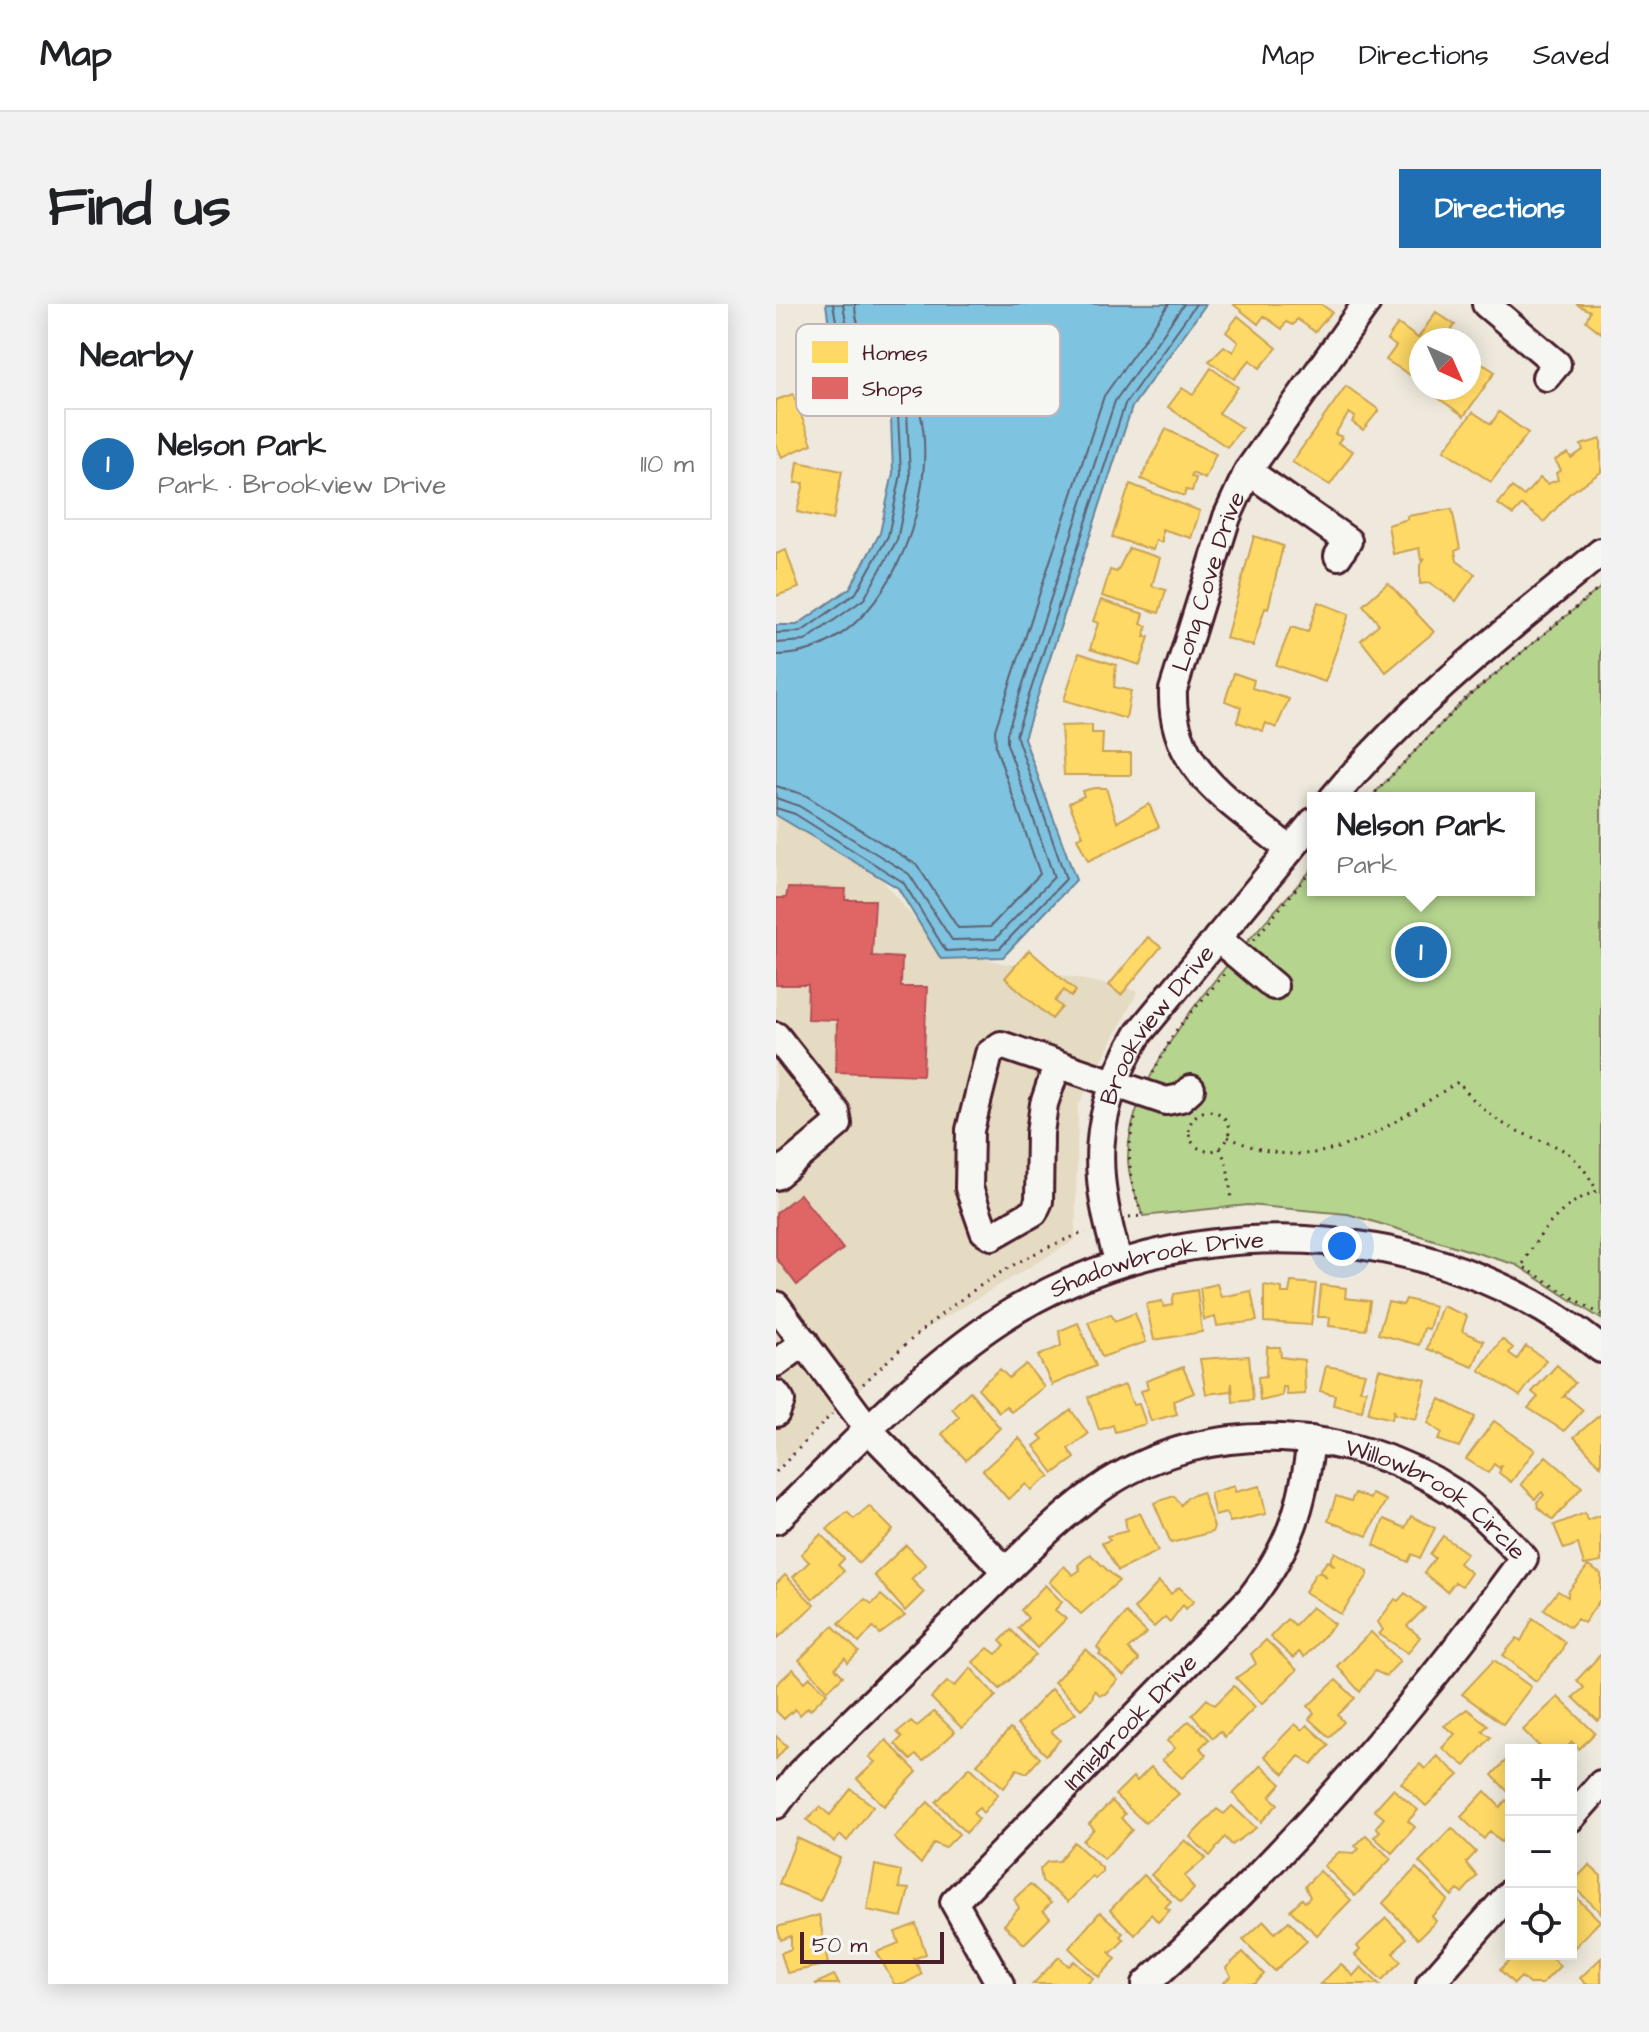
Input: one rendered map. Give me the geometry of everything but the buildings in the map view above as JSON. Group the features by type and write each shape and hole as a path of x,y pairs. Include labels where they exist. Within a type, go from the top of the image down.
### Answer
{"street":[{"name":"Long Cove Drive","path":"1290,850 1197,772 1177,736 1172,715 1173,690 1227,517 1248,471 1366,304"},
{"path":"1486,304 1557,364 1546,377"},
{"path":"1248,471 1348,541 1338,556"},
{"path":"1338,792 1397,726 1440,685 1601,552"},
{"name":"Brookview Drive","path":"1119,1263 1105,1219 1098,1153 1101,1122 1113,1082 1139,1033 1307,829"},
{"path":"1217,938 1274,986"},
{"path":"776,1036 836,1112 838,1124 776,1176"},
{"path":"1057,1065 1044,1104 1040,1133 1039,1201 1034,1212 992,1236 984,1231 969,1188 970,1130 989,1054 1001,1045 1166,1101 1181,1098 1191,1089"},
{"name":"Shadowbrook Drive","path":"776,1520 959,1348 1003,1318 1047,1293 1119,1263 1176,1249 1229,1240 1279,1238 1364,1245 1426,1259 1503,1288 1548,1312 1601,1349"},
{"path":"776,1305 869,1430 1006,1571"},
{"path":"776,1363 805,1342"},
{"path":"776,1394 781,1401 776,1413"},
{"name":"Willowbrook Circle","path":"776,1805 800,1773 1006,1571 1080,1503 1148,1462 1214,1442 1248,1438 1311,1440 1372,1454 1419,1472 1486,1518 1524,1558 1421,1697 1338,1793 1262,1875 1146,1984"},
{"name":"Innisbrook Drive","path":"1000,1984 954,1902 1250,1599 1271,1572 1298,1515 1311,1440"},
{"path":"1573,1816 1601,1784"},
{"path":"1430,1984 1505,1899"}],"path":[{"path":"1376,792 1464,700 1601,587"},
{"path":"776,1472 847,1400 957,1299 1002,1272 1095,1230 1105,1219 1143,1216 1133,1191 1128,1157 1143,1094 1174,1033 1307,875"},
{"path":"1228,1137 1250,1148 1288,1156 1323,1153 1354,1145 1458,1082 1496,1119 1568,1152 1588,1173 1599,1191 1580,1197 1560,1211 1543,1229 1522,1266 1601,1315"},
{"path":"1207,1110 1220,1114 1228,1124 1228,1137 1220,1148 1207,1151 1195,1146 1188,1134 1191,1121 1207,1110"},
{"path":"1220,1148 1227,1165 1232,1200"}],"shaded area":[{"path":"776,800 830,817 940,950 1138,991 1078,1106 1075,1240 914,1336 776,1469"}],"green space":[{"path":"1601,587 1601,1319 1517,1265 1348,1214 1248,1205 1143,1216 1131,1179 1128,1157 1134,1119 1149,1080 1171,1041 1227,965 1307,875 1307,896 1535,896 1535,792 1376,792 1464,700"}],"water":[{"path":"826,304 1206,304 1132,407 1024,738 1076,880 1003,957 941,959 898,888 776,815 776,625 797,625 850,588 880,533 893,473 889,416 1060,416 1060,324 829,324"}],"place":[{"name":"Nelson Park","path":"1421,952"}]}
